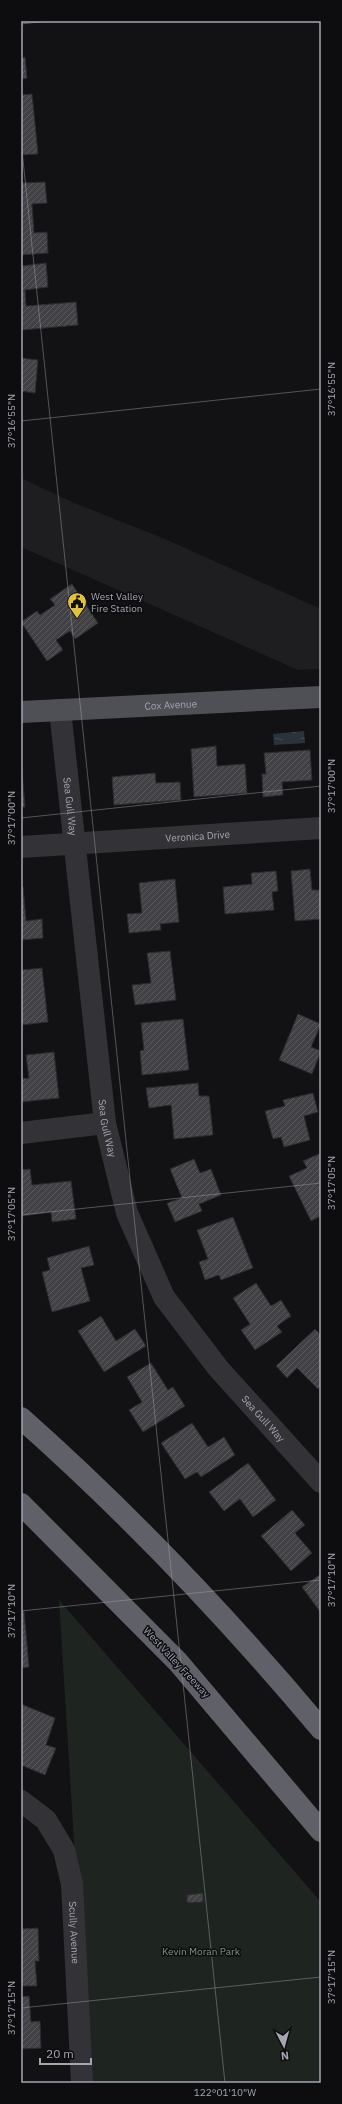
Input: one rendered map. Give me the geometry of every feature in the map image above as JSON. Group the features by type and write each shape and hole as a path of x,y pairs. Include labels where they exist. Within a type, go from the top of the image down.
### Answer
{"highway":[{"path":"21,1418 97,1488 194,1584 321,1729"},
{"name":"West Valley Freeway","path":"21,1504 178,1662 321,1831"}],"main road":[{"name":"Cox Avenue","path":"21,712 321,697"}],"street":[{"name":"Sea Gull Way","path":"60,710 105,1122 126,1213 164,1297 218,1368 321,1482"},
{"name":"Veronica Drive","path":"21,847 321,828"},
{"path":"21,1133 105,1122"},
{"name":"Scully Avenue","path":"21,1801 46,1820 64,1850 71,1878 82,2083"}],"shaded area":[{"path":"21,478 72,502 165,539 321,609 321,669 298,670 21,547"}],"green space":[{"name":"Kevin Moran Park","path":"59,1600 321,1902 321,2083 89,2083"}],"water":[{"path":"304,731 305,743 274,745 273,734"}],"building":[{"path":"25,57 27,78 21,79 21,58"},
{"path":"32,94 38,154 21,155 21,95"},
{"path":"45,182 47,203 32,204 34,233 47,232 48,253 21,255 21,183"},
{"path":"46,263 48,287 25,290 26,306 76,302 78,325 22,330 21,266"},
{"path":"21,358 38,360 35,393 21,391"},
{"path":"72,584 98,623 75,639 70,631 56,640 63,650 47,661 21,622 37,611 40,615 55,605 50,599"},
{"path":"216,746 217,766 245,764 247,793 194,797 191,749"},
{"path":"310,750 312,780 282,782 283,795 263,797 262,774 266,774 264,753"},
{"path":"21,760 25,807 21,807"},
{"path":"155,773 156,783 180,782 181,800 114,805 112,777"},
{"path":"310,869 312,890 321,890 321,919 295,921 291,871"},
{"path":"276,871 278,891 272,892 274,910 225,914 223,887 252,884 251,873"},
{"path":"175,879 179,922 160,924 161,930 129,933 127,914 142,913 139,883"},
{"path":"21,887 23,887 26,921 42,919 43,938 21,940"},
{"path":"170,951 176,1000 135,1005 132,985 151,983 147,953"},
{"path":"42,968 48,1022 21,1025 21,970"},
{"path":"298,1014 321,1024 311,1047 321,1051 312,1074 279,1060"},
{"path":"183,1019 189,1070 142,1075 140,1051 144,1050 141,1023"},
{"path":"54,1052 59,1098 21,1102 21,1079 29,1078 26,1055"},
{"path":"198,1083 199,1096 209,1096 213,1135 174,1139 171,1105 149,1108 146,1088"},
{"path":"313,1093 318,1112 304,1116 310,1140 284,1147 281,1137 273,1139 265,1111 285,1106 283,1100"},
{"path":"321,1153 321,1216 311,1221 289,1176 307,1168 303,1161"},
{"path":"194,1159 200,1173 211,1169 221,1195 199,1204 202,1211 175,1222 167,1203 182,1198 170,1169"},
{"path":"30,1169 32,1185 71,1181 76,1219 52,1222 51,1212 22,1216 21,1170"},
{"path":"233,1217 253,1268 221,1280 219,1275 205,1280 199,1262 208,1259 197,1230"},
{"path":"89,1246 94,1265 81,1268 90,1301 52,1312 42,1272 50,1270 47,1258"},
{"path":"256,1283 271,1306 281,1300 291,1316 277,1326 282,1332 255,1350 241,1330 250,1324 233,1298"},
{"path":"101,1316 116,1341 135,1329 146,1346 104,1372 78,1331"},
{"path":"315,1329 321,1335 321,1386 318,1389 297,1368 287,1378 276,1366"},
{"path":"151,1363 168,1390 173,1387 185,1406 143,1432 129,1410 142,1402 127,1377"},
{"path":"192,1423 208,1447 224,1437 235,1455 201,1477 197,1472 185,1479 161,1443"},
{"path":"248,1463 276,1500 253,1517 240,1499 224,1511 209,1492"},
{"path":"292,1510 305,1525 295,1533 312,1553 291,1571 261,1536"},
{"path":"321,1574 321,1613 302,1587"},
{"path":"21,1611 24,1611 29,1667 21,1668"},
{"path":"21,1704 55,1718 46,1745 56,1748 45,1775 21,1765"},
{"path":"203,1893 203,1902 187,1903 187,1895"},
{"path":"38,1928 39,1961 35,1961 37,1986 21,1986 21,1929"},
{"path":"29,1996 31,2022 40,2021 41,2048 21,2049 21,1997"}],"place":[{"name":"West Valley Fire Station","path":"77,619"}]}
